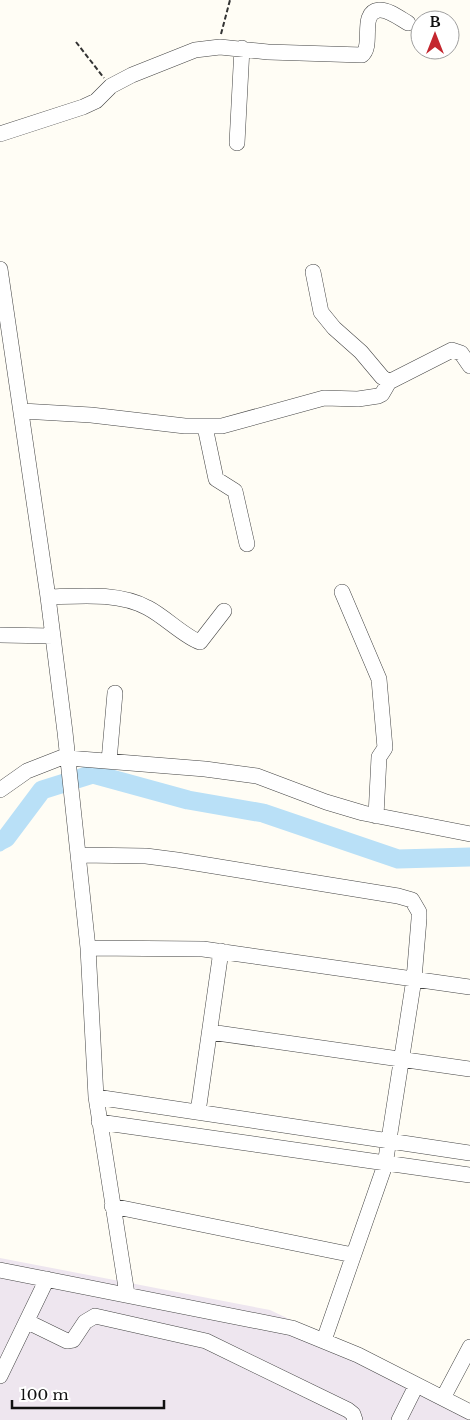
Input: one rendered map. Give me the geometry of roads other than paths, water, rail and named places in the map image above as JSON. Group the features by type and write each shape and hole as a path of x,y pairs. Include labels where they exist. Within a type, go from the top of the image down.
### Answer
{"street":[{"path":"0,134 83,107 103,96 111,86 132,74 195,50 220,47 277,52 362,55 367,48 368,22 373,13 379,10 385,11 408,22"},
{"path":"237,143 242,48"},
{"path":"0,269 48,597 73,793 88,948 96,1097 127,1294"},
{"path":"313,272 322,312 334,328 361,352 382,377 389,382"},
{"path":"22,412 91,414 205,427 251,419 324,398 358,399 373,397 382,394 389,382 452,350 461,353 470,366"},
{"path":"205,427 216,479 235,491 247,544"},
{"path":"342,592 379,679 385,748 379,757 376,816"},
{"path":"48,597 82,596 130,601 148,607 200,642 224,611"},
{"path":"0,635 53,636"},
{"path":"109,762 115,693"},
{"path":"0,790 27,771 68,758 205,769 257,776 326,802 376,816 470,834"},
{"path":"80,855 146,856 193,862 406,898 412,900 419,912 414,979 384,1165 324,1340"},
{"path":"88,948 176,948 221,951 470,987"},
{"path":"198,1112 221,951"},
{"path":"210,1032 470,1069"},
{"path":"96,1097 470,1153"},
{"path":"99,1122 384,1165 470,1175"},
{"path":"112,1206 353,1255"},
{"path":"0,1270 262,1321 324,1340 470,1412"},
{"path":"0,1376 47,1280"},
{"path":"28,1322 67,1341 73,1340 85,1322 95,1316 206,1341 348,1410 354,1414 354,1420"},
{"path":"443,1398 470,1348"},
{"path":"399,1420 416,1386"}],"waterway":[{"path":"0,841 6,838 42,790 93,774 188,800 263,813 398,859 470,857"},
{"path":"0,846 6,838"}]}
